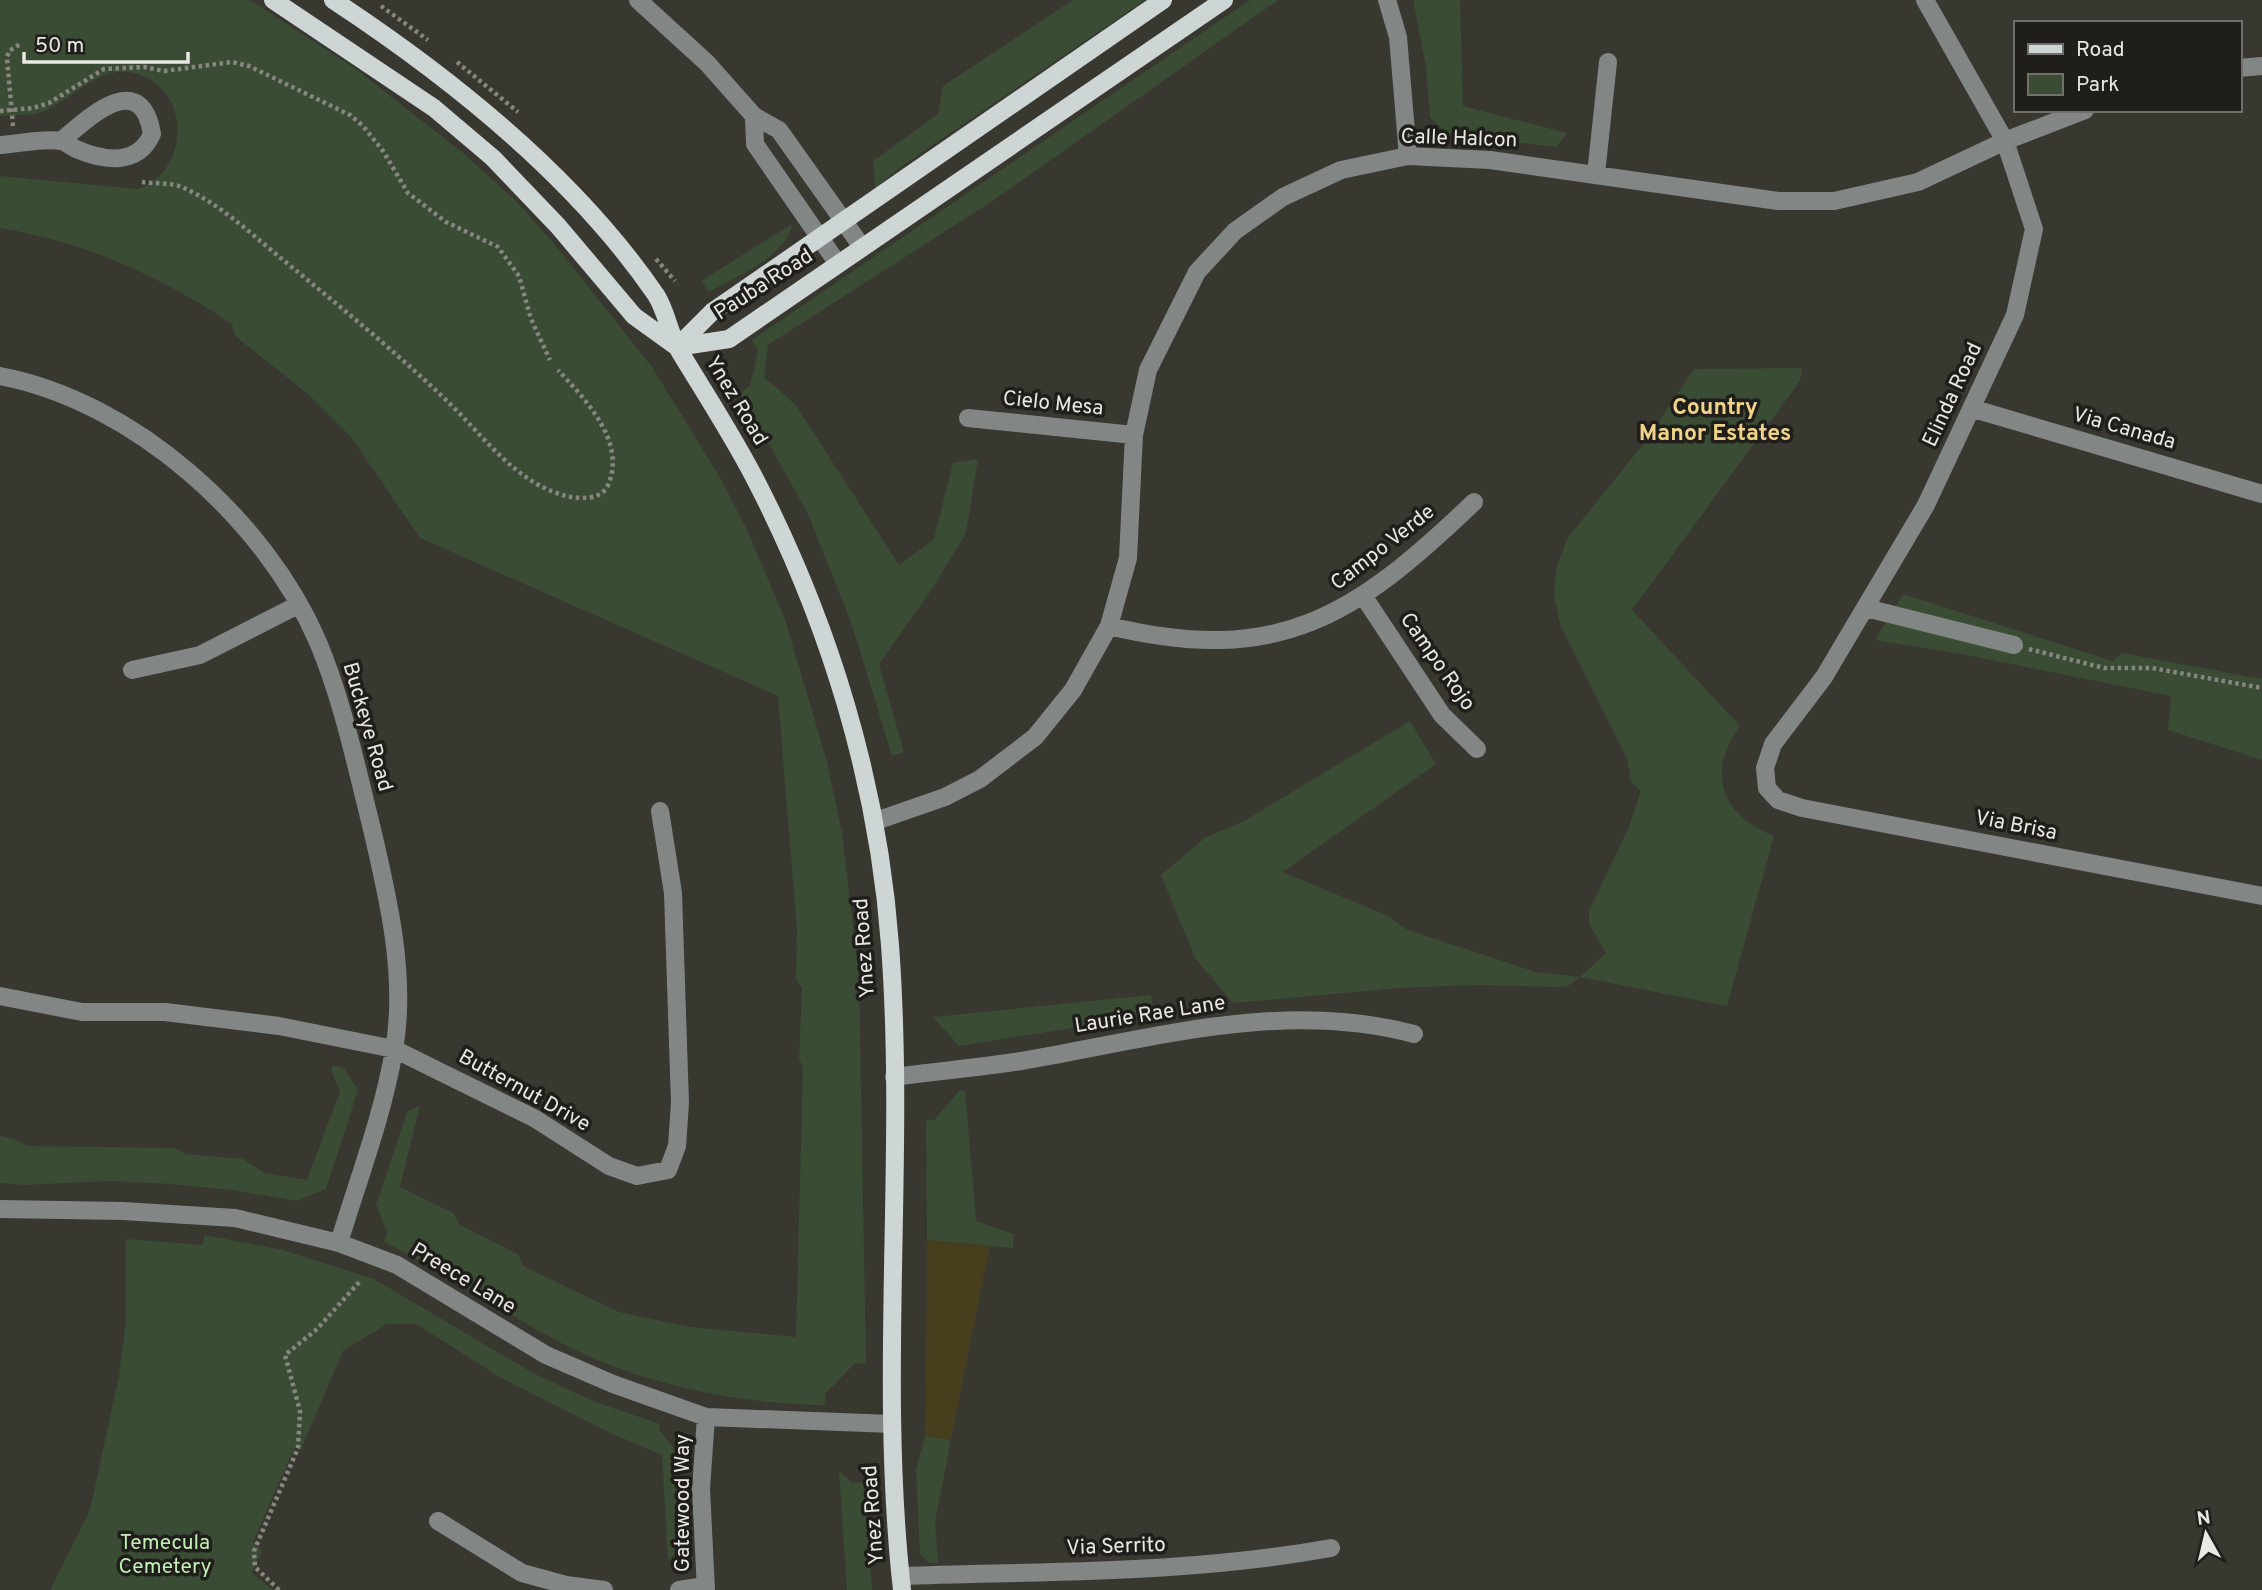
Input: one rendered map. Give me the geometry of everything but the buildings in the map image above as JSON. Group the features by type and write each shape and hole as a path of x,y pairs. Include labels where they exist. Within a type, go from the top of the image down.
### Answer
{"main road":[{"name":"Ynez Road","path":"272,0 434,108 493,158 558,226 634,316 677,347"},
{"name":"Ynez Road","path":"333,0 467,98 543,166 605,231 659,298 677,347 753,476 816,613 845,699 876,821 890,945 894,1077 892,1424 894,1512 902,1583"},
{"name":"Pauba Road","path":"677,347 712,312 1163,0"},
{"name":"Pauba Road","path":"677,347 729,339 1224,0"}],"street":[{"path":"638,0 707,62 754,117 779,130 862,247"},
{"path":"1387,0 1398,37 1408,156"},
{"name":"Elinda Road","path":"1767,788 1765,768 1773,744 1824,677 1866,608 1926,505 1974,409 2015,314 2034,229 2005,141 1925,0"},
{"path":"1596,174 1608,62"},
{"path":"2241,68 2262,66"},
{"path":"8,144 61,141 98,156 114,159 133,156 147,147 152,134 143,108 132,102 120,101 89,117 61,141"},
{"name":"Calle Halcon","path":"876,821 945,797 981,779 1035,737 1073,690 1109,626 1128,558 1133,435 1148,370 1197,272 1235,231 1283,197 1342,170 1408,156 1490,160 1778,201 1834,201 1918,182 2005,141 2080,112"},
{"path":"754,117 755,144 838,264"},
{"name":"Buckeye Road","path":"0,376 75,399 143,436 193,475 236,519 274,566 318,642 329,674 388,897 397,978 394,1049 339,1243"},
{"name":"Via Canada","path":"1974,409 2262,494"},
{"name":"Cielo Mesa","path":"968,418 1133,435"},
{"name":"Campo Verde","path":"1109,626 1143,635 1197,641 1242,639 1298,629 1364,597 1428,547 1474,502"},
{"name":"Campo Rojo","path":"1364,597 1442,715 1477,749"},
{"path":"132,670 200,655 298,605"},
{"path":"1866,608 2014,645"},
{"name":"Via Brisa","path":"1767,788 1778,800 1802,808 2262,896"},
{"name":"Butternut Drive","path":"0,996 82,1012 165,1012 279,1026 394,1049 534,1118 608,1166 637,1176 668,1170 677,1146 680,1103 673,893 660,811"},
{"name":"Laurie Rae Lane","path":"894,1077 1017,1062 1186,1030 1287,1018 1348,1020 1414,1034"},
{"name":"Preece Lane","path":"0,1209 123,1211 235,1218 339,1243 397,1265 546,1355 613,1384 706,1417 892,1424"},
{"name":"Gatewood Way","path":"706,1417 701,1489 706,1588"},
{"path":"438,1521 522,1573 566,1585 604,1590"},
{"name":"Via Serrito","path":"902,1583 1143,1571 1261,1561 1331,1548"},
{"path":"679,1590 706,1588"}],"path":[{"path":"8,144 11,111 7,58 9,51 22,43"},
{"path":"0,111 49,103 104,69 144,67 164,72 215,62 249,66 350,115 363,125 383,151 408,193 446,222 498,247 519,276 531,320 550,360"},
{"path":"142,182 180,186 207,200 239,224 400,356 462,415 488,445 517,470 568,496 597,496 607,488 611,475 613,460 609,440 602,424 558,370"},
{"path":"2014,645 2104,667 2152,668 2262,688"},
{"path":"279,1590 255,1567 254,1551 298,1448 300,1411 285,1355 317,1329 361,1280"}],"green space":[{"path":"0,0 250,0 356,69 463,153 519,204 557,247 652,367 721,479 747,530 785,619 827,762 842,833 859,976 866,1364 855,1363 825,1394 825,1405 723,1396 656,1380 591,1357 539,1331 384,1242 387,1232 376,1205 407,1112 420,1105 400,1187 453,1213 460,1225 518,1254 523,1266 619,1312 690,1327 796,1337 803,1067 799,1059 802,988 796,980 797,929 778,696 420,538 351,437 309,395 235,336 232,324 177,290 121,263 63,242 0,228 0,176 137,189 155,180 167,166 175,149 178,130 175,111 167,95 153,81 134,73 108,74 96,79 38,113 0,116"},
{"path":"1073,0 1145,0 902,166 875,188 873,161 938,114 943,86"},
{"path":"1250,0 1278,0 994,200 768,345 764,377 795,404 899,565 934,539 953,463 978,459 966,533 930,592 879,664 904,752 892,756 852,625 807,512 740,392 750,386 758,351 752,340"},
{"path":"1413,0 1460,0 1463,106 1567,134 1556,147 1448,134 1430,117 1426,66"},
{"path":"792,224 788,236 780,246 746,273 709,292 701,281"},
{"path":"1802,368 1800,381 1632,610 1740,726 1724,760 1724,791 1742,817 1774,836 1727,1006 1580,977 1606,953 1589,924 1589,911 1628,829 1641,791 1631,782 1627,759 1561,627 1554,596 1556,569 1568,537 1645,442 1694,369"},
{"path":"1903,594 2113,661 2122,653 2262,679 2262,760 2168,730 2171,696 1961,654 1875,640"},
{"path":"1410,721 1436,764 1283,872 1388,916 1408,930 1536,972 1580,977 1568,986 1557,987 1478,985 1399,988 1233,1003 1195,958 1161,875 1206,837 1244,821"},
{"path":"1151,995 1154,1015 959,1046 933,1017"},
{"path":"333,1065 344,1068 358,1090 326,1189 296,1201 231,1190 170,1184 109,1181 25,1185 0,1183 0,1136 15,1139 27,1146 175,1148 185,1154 243,1159 264,1173 307,1180 340,1091 331,1071"},
{"path":"959,1091 965,1091 976,1221 1013,1234 1013,1248 927,1240 926,1121 934,1120"},
{"name":"Temecula Cemetery","path":"204,1235 283,1250 374,1279 533,1373 593,1401 660,1424 659,1430 676,1451 680,1548 668,1561 662,1455 612,1434 503,1379 416,1324 387,1324 343,1351 301,1449 294,1448 253,1542 262,1551 252,1573 273,1590 50,1590 90,1510 119,1376 126,1321 126,1239 203,1245"},
{"path":"925,1436 951,1440 935,1521 938,1563 929,1563 920,1554 916,1470"},
{"path":"839,1471 853,1483 864,1482 872,1590 847,1590"}],"sand":[{"path":"927,1240 990,1246 951,1440 925,1436"}],"district":[{"name":"Country Manor Estates","path":"1715,421"}]}
